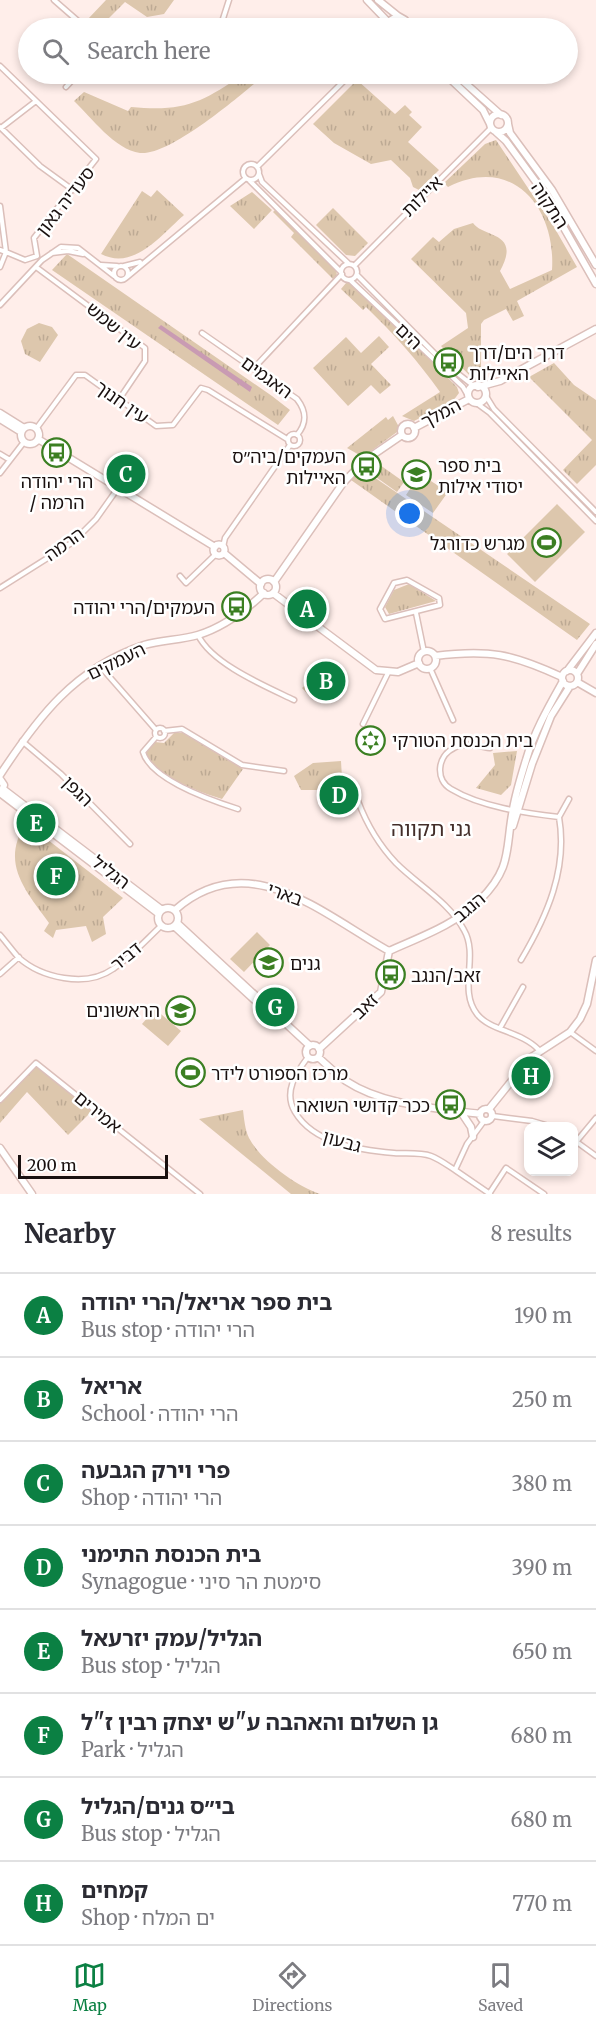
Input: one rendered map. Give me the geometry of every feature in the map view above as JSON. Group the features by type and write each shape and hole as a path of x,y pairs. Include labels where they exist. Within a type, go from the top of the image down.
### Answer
{"street":[{"path":"54,0 75,18"},
{"path":"223,18 229,0"},
{"path":"367,0 383,18"},
{"path":"378,0 403,18"},
{"path":"394,18 398,16"},
{"name":"סעדיה גאון","path":"0,66 18,84"},
{"name":"סעדיה גאון","path":"6,252 25,260 37,256 34,238 95,163 95,155 19,84"},
{"path":"66,87 69,84"},
{"path":"257,168 341,84"},
{"name":"התקוה","path":"456,84 482,109 492,128 506,141 544,193 596,284"},
{"path":"466,84 506,118 508,124 503,131 492,128 493,116 501,115"},
{"path":"36,101 0,128 40,166 73,190"},
{"name":"התקוה","path":"508,124 509,132 563,206 596,265"},
{"name":"איילות","path":"355,265 492,128"},
{"path":"341,273 248,179 243,171 246,166 252,164 257,168 262,182 348,263 355,265 357,275 443,362 487,395 494,409 596,512"},
{"path":"0,305 52,253 68,251 84,254 120,280 127,277 143,261 248,179 254,180 259,174"},
{"path":"0,206 6,252 0,267"},
{"path":"0,250 6,252"},
{"path":"100,265 124,266 143,261"},
{"path":"254,368 332,288 348,263"},
{"path":"114,276 114,269 117,266"},
{"path":"124,266 128,272 127,277"},
{"name":"עין שמש","path":"36,267 144,348 145,361 118,401"},
{"name":"הים","path":"341,273 463,387 470,398 490,413 596,521"},
{"path":"332,288 357,275"},
{"path":"477,387 470,398 483,401 500,381 596,329"},
{"name":"האגמים","path":"202,333 286,389 303,406 305,418 297,435"},
{"name":"עין חנוך","path":"36,429 76,375 85,375 118,401 156,426 173,424 201,388 208,390 287,439"},
{"name":"המלך","path":"477,387 500,381"},
{"name":"המלך","path":"414,428 470,398"},
{"path":"0,413 22,430 24,442 0,473"},
{"path":"0,419 22,430"},
{"path":"404,425 414,428 415,433 411,438 402,435 401,429 404,425"},
{"path":"22,430 30,426 36,429 38,438 215,551"},
{"path":"291,434 297,435 299,443 296,446 290,445 287,439 291,434"},
{"path":"274,582 343,483 364,461 402,435"},
{"path":"24,442 32,444 38,438"},
{"path":"223,550 225,538 290,445"},
{"path":"0,454 10,460"},
{"name":"הרמה","path":"0,588 73,542 96,519 118,488"},
{"path":"180,576 186,583 219,545 261,584 264,593 273,593 366,664 388,673 398,672 419,663"},
{"path":"261,584 267,580 274,582"},
{"path":"407,580 439,598 440,605 416,613 385,620 380,609 394,583 407,580"},
{"path":"273,593 276,588 274,582"},
{"name":"העמקים","path":"0,777 22,741 63,691 100,666 145,645 198,635 237,616 264,593"},
{"path":"416,613 424,652"},
{"name":"הנגב","path":"389,951 457,919 479,902 501,873 507,859 526,758 564,676 596,633"},
{"path":"198,635 212,653 259,683 294,700"},
{"path":"577,682 577,674 596,644"},
{"path":"435,656 435,665 430,668 424,669 419,663 419,657 424,652 430,652 435,656 472,651 501,654 524,660 564,676 577,674"},
{"path":"100,666 156,730 156,737 143,752 150,765 204,799 238,809"},
{"path":"430,668 453,720"},
{"path":"363,724 388,673"},
{"path":"564,676 570,686 577,682"},
{"path":"577,682 596,693"},
{"name":"הנגב","path":"516,811 551,716 570,686"},
{"path":"156,730 160,728 164,731 182,729 242,765 284,771"},
{"path":"156,737 162,738 164,731"},
{"name":"הגפן","path":"22,741 61,774 130,844"},
{"path":"490,748 465,744 454,748 442,761 440,775 453,791 516,811 559,817"},
{"path":"0,777 1,792"},
{"name":"הגליל","path":"1,792 160,912"},
{"path":"521,960 547,914 558,876 563,841 559,817 569,799"},
{"path":"358,801 369,830 396,863 457,919 466,932 469,944 469,1001 479,1017 521,1036 539,1050"},
{"name":"בארי","path":"175,910 191,896 211,888 232,884 276,887 315,906 389,951"},
{"path":"176,925 178,915 175,910 168,908 160,912 162,925 176,925 308,1047 319,1049 318,1057"},
{"name":"דביר","path":"0,935 19,957 38,969 56,976 86,978 100,976 112,970 162,925"},
{"name":"זאב","path":"319,1049 381,992 389,951"},
{"path":"0,974 19,957"},
{"path":"544,1194 506,1168 490,1194 455,1170 472,1137 484,1121 490,1120 491,1113 539,1050 570,1032 587,1004 596,960"},
{"path":"500,1028 523,987"},
{"path":"570,1032 596,1051"},
{"path":"308,1047 308,1057 312,1060 318,1057"},
{"name":"גבעון","path":"308,1057 296,1074 290,1096 292,1106 305,1126 327,1139 341,1143 387,1152 430,1155 455,1170"},
{"path":"318,1057 347,1081 370,1093 398,1101 480,1114"},
{"name":"אמירים","path":"0,1100 36,1063 200,1194"},
{"path":"480,1114 483,1110 535,1122"},
{"path":"461,1111 471,1127 472,1137"},
{"path":"480,1114 484,1121"},
{"path":"578,1138 596,1118"},
{"path":"578,1143 596,1156"},
{"path":"0,1148 32,1194"}],"green space":[{"path":"106,0 174,0 164,14 147,17 125,2 109,18 89,18"},
{"path":"228,84 254,84 199,127 166,146 152,152 140,153 122,146 104,132 74,101 84,92 128,111 131,107 179,106 203,99"},
{"path":"353,84 361,84 395,114 405,105 412,112 409,115 422,127 408,142 439,170 419,190 413,187 410,178 391,160 371,164 334,143 313,124"},
{"path":"496,140 554,227 577,267 517,301 524,316 513,321 506,309 484,320 481,324 481,373 484,381 473,379 441,346 468,328 466,313 411,259 433,237 439,242 454,229 473,223 504,242 506,258 500,271 510,289 552,270 547,226 538,208 526,193 511,182 492,177 471,179 448,187 444,183 485,144"},
{"path":"157,190 184,215 156,241 136,254 125,258 113,258 101,254 142,191 151,197"},
{"path":"252,192 272,210 254,229 230,206"},
{"path":"277,208 336,268 337,276 334,280 291,237 294,233 273,212"},
{"path":"333,208 368,243 355,256 346,255 316,225"},
{"path":"67,254 290,410 278,425 52,270"},
{"path":"352,282 457,387 459,393 453,401 414,421 402,416 440,392 386,327 366,307 363,310 341,289 346,283"},
{"path":"39,323 52,327 58,335 40,362 25,354 21,341 27,329"},
{"path":"379,336 389,347 371,364 391,385 380,394 371,385 348,406 313,368 346,337 361,353"},
{"path":"554,363 574,385 596,400 596,465 577,484 563,470 592,440 529,377"},
{"path":"393,416 399,427 397,432 363,457 347,448 386,417 388,420"},
{"path":"380,465 404,482 397,492 373,475"},
{"path":"362,469 590,624 577,640 351,480"},
{"path":"420,474 448,492 433,513 406,495"},
{"name":"מגרש כדורגל","path":"557,504 585,532 535,582 507,554"},
{"path":"409,584 436,601 389,614 385,607 394,590"},
{"path":"323,669 334,681 313,700 302,688"},
{"path":"174,733 183,733 243,769 222,799 171,778 147,757 147,750 155,742 164,743"},
{"path":"517,751 511,785 501,795 476,788 495,765 493,753"},
{"path":"341,761 342,778 325,790 301,790 294,776 313,763"},
{"path":"26,823 123,898 103,917 106,934 92,942 86,926 56,930 53,938 44,931 49,923 24,887 16,864 15,851"},
{"path":"257,932 270,945 244,972 230,959"},
{"path":"155,1009 181,1031 168,1046 142,1024"},
{"path":"36,1063 94,1109 68,1135 27,1092 0,1123 0,1100"},
{"path":"243,1110 248,1135 262,1155 291,1179 320,1194 291,1194 199,1119"}],"shaded area":[{"path":"161,325 252,387 250,392 158,328"}],"place":[{"name":"דרך הים/דרך האיילות","path":"448,362"},
{"name":"הרי יהודה / הרמה","path":"57,452"},
{"name":"העמקים/ביה״ס האיילות","path":"367,466"},
{"name":"פרי וירק הגבעה","path":"126,474"},
{"name":"בית ספר יסודי אילות","path":"417,475"},
{"name":"מגרש כדורגל","path":"546,543"},
{"name":"העמקים/הרי יהודה","path":"236,607"},
{"name":"בית ספר אריאל/הרי יהודה","path":"307,609"},
{"name":"אריאל","path":"326,681"},
{"name":"בית הכנסת הטורקי","path":"371,740"},
{"name":"בית הכנסת התימני","path":"339,795"},
{"name":"הגליל/עמק יזרעאל","path":"36,823"},
{"name":"גן השלום והאהבה ע\"ש יצחק רבין ז\"ל","path":"56,876"},
{"name":"גנים","path":"269,963"},
{"name":"זאב/הנגב","path":"390,975"},
{"name":"בי״ס גנים/הגליל","path":"275,1007"},
{"name":"הראשונים","path":"181,1010"},
{"name":"מרכז הספורט לידר","path":"190,1073"},
{"name":"קמחים","path":"531,1076"},
{"name":"ככר קדושי השואה","path":"451,1105"}],"district":[{"name":"גני תקווה","path":"431,828"}]}
